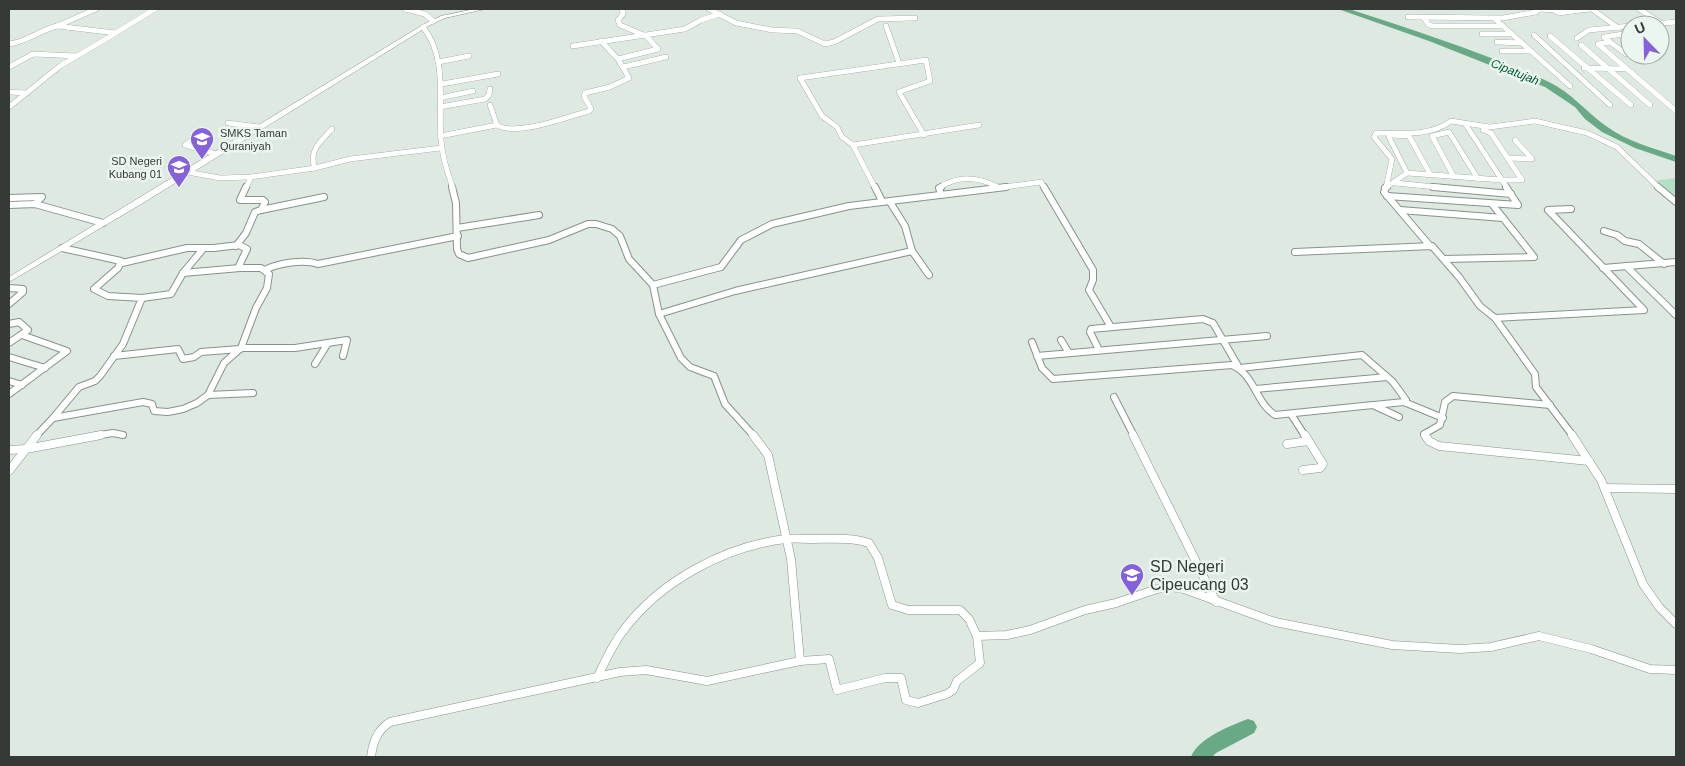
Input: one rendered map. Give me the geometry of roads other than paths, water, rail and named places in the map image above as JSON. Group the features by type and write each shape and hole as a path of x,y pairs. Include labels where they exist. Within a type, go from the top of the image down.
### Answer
{"street":[{"path":"57,26 96,9"},
{"path":"9,107 60,66 155,9"},
{"path":"405,9 425,14 432,21"},
{"path":"9,280 432,21 482,9"},
{"path":"618,59 658,50 646,36 620,24 618,20 622,14 622,9"},
{"path":"709,9 736,24 800,32 825,44 834,42 878,19 915,18"},
{"path":"1520,9 1527,14"},
{"path":"1408,17 1494,19 1512,18 1539,9 1572,11 1590,9 1618,28"},
{"path":"573,46 646,36 687,28 701,20 720,14"},
{"path":"1424,18 1429,25 1433,26 1503,26"},
{"path":"1494,19 1570,86"},
{"path":"9,44 24,42 49,27 57,26 117,32"},
{"path":"886,26 900,63"},
{"path":"423,27 432,39 442,84 440,98 441,148 454,196 458,251 462,256 468,258 512,247 543,242 584,225 601,225 612,229 618,234 629,259 653,285 659,314 681,358 690,367 714,376 725,404 765,450 773,470 788,539 800,660"},
{"path":"1577,38 1586,31 1618,28"},
{"path":"1482,34 1511,34"},
{"path":"1620,34 1604,37 1620,50"},
{"path":"1534,35 1610,105"},
{"path":"1550,36 1630,105"},
{"path":"490,105 497,125 503,129 517,130 590,111 591,109 584,94 610,87 629,77 618,59 601,42"},
{"path":"1497,42 1522,43"},
{"path":"1610,42 1598,44 1676,110"},
{"path":"1581,45 1650,105"},
{"path":"1502,51 1531,51"},
{"path":"9,67 33,54 77,56"},
{"path":"438,62 468,56"},
{"path":"623,67 666,57"},
{"path":"882,201 853,145 842,137 836,127 822,116 800,78 926,60 930,81 899,92 924,135"},
{"path":"1549,68 1627,69"},
{"path":"442,84 498,74"},
{"path":"440,107 485,99 489,95 490,89"},
{"path":"440,98 473,91"},
{"path":"9,92 27,93"},
{"path":"1676,202 1613,144 1582,131 1535,121 1490,127 1452,121 1447,122 1444,127 1429,132 1376,133 1374,137 1392,159 1389,179 1384,192 1430,246 1435,248 1480,306 1495,318 1535,374 1536,387 1589,461 1605,488 1642,584 1659,607 1676,624"},
{"path":"228,122 259,127"},
{"path":"440,136 497,125"},
{"path":"853,145 979,125"},
{"path":"1385,188 1407,173 1478,179 1502,180 1522,180 1490,131 1467,127 1502,180 1511,194 1518,204 1517,206 1387,196"},
{"path":"315,168 311,158 315,146 332,129"},
{"path":"1454,176 1432,136 1449,132 1478,179"},
{"path":"1407,173 1389,137 1390,135 1410,136 1430,174"},
{"path":"197,136 185,145 216,154"},
{"path":"1508,158 1532,159 1515,140"},
{"path":"187,172 220,178 251,177 315,168 345,160 441,148"},
{"path":"251,177 240,200 263,200 265,202 261,210"},
{"path":"941,195 939,188 943,184 965,179 976,178 998,187"},
{"path":"653,285 719,268 744,237 772,224 849,206 1041,182 1093,270 1093,280 1089,290 1111,327"},
{"path":"1395,182 1511,194"},
{"path":"9,198 41,196 35,204"},
{"path":"236,246 246,233 254,212 324,197"},
{"path":"890,202 905,226 912,251 929,275"},
{"path":"9,205 35,204 103,223"},
{"path":"1444,259 1534,257 1492,204"},
{"path":"1495,318 1644,310 1548,210 1571,209"},
{"path":"1400,210 1503,218"},
{"path":"457,228 539,215"},
{"path":"1604,231 1618,235 1626,242 1639,244 1664,264"},
{"path":"265,270 271,267 314,261 315,264 318,264 458,236"},
{"path":"62,248 122,262 187,248 203,249 244,246 247,249 239,266 240,268"},
{"path":"1295,252 1430,246"},
{"path":"122,262 95,287 95,290 116,297 142,298 171,294 183,273 203,249"},
{"path":"659,314 735,291 912,251"},
{"path":"1603,268 1676,262"},
{"path":"1626,266 1676,315"},
{"path":"53,418 143,402 152,404 154,411 176,410 203,402 224,363 240,349 256,308 267,288 269,274 265,270 256,267 183,273"},
{"path":"9,288 23,289 23,292 9,304"},
{"path":"9,471 44,425 53,418 79,388 95,381 123,344 142,298"},
{"path":"1099,350 1090,330 1206,319 1213,322 1239,367 1274,415 1373,405 1407,404 1444,418"},
{"path":"9,324 21,322 28,330 9,343"},
{"path":"9,394 67,351 22,335"},
{"path":"1037,356 1267,336"},
{"path":"114,356 178,349 183,359 194,357 202,351 295,348 348,340 342,356"},
{"path":"1061,340 1069,353"},
{"path":"1032,342 1042,369 1048,377 1059,379 1228,365 1239,367 1360,355 1387,377 1405,398 1407,404"},
{"path":"315,364 328,343"},
{"path":"9,357 45,368"},
{"path":"1255,389 1387,377"},
{"path":"9,381 22,384"},
{"path":"208,395 253,394"},
{"path":"1114,397 1216,602"},
{"path":"1550,405 1450,397 1445,402 1444,418 1440,425 1424,434 1428,442 1434,445 1589,461"},
{"path":"1373,405 1399,417"},
{"path":"1291,414 1323,466 1303,470"},
{"path":"9,450 26,449 113,432 123,435"},
{"path":"1287,444 1308,441"},
{"path":"1605,488 1676,489"},
{"path":"371,757 374,735 390,722 597,678 620,672 646,670 707,681 800,660 829,658 835,689 839,690 876,680 901,678 904,698 910,702 918,703 947,694 952,690 957,681 980,663 977,636 969,618 960,610 908,610 892,605 878,558 869,543 831,539 788,539 766,542 728,554 687,574 655,598 636,616 622,633 597,678"},
{"path":"977,636 1007,635 1030,630 1085,610 1116,604 1164,588 1184,589 1275,622 1392,645 1460,648 1491,647 1539,636 1591,649 1650,669 1676,670"}],"waterway":[{"name":"Cipatujah","path":"1342,9 1432,39 1548,85 1578,105 1588,117 1605,130 1638,146 1676,159"},
{"path":"1200,757 1210,747 1248,727"}],"place":[{"name":"SMKS Taman Quraniyah","path":"202,160"},
{"name":"SD Negeri Kubang 01","path":"179,188"},
{"name":"SD Negeri Cipeucang 03","path":"1132,596"}]}
